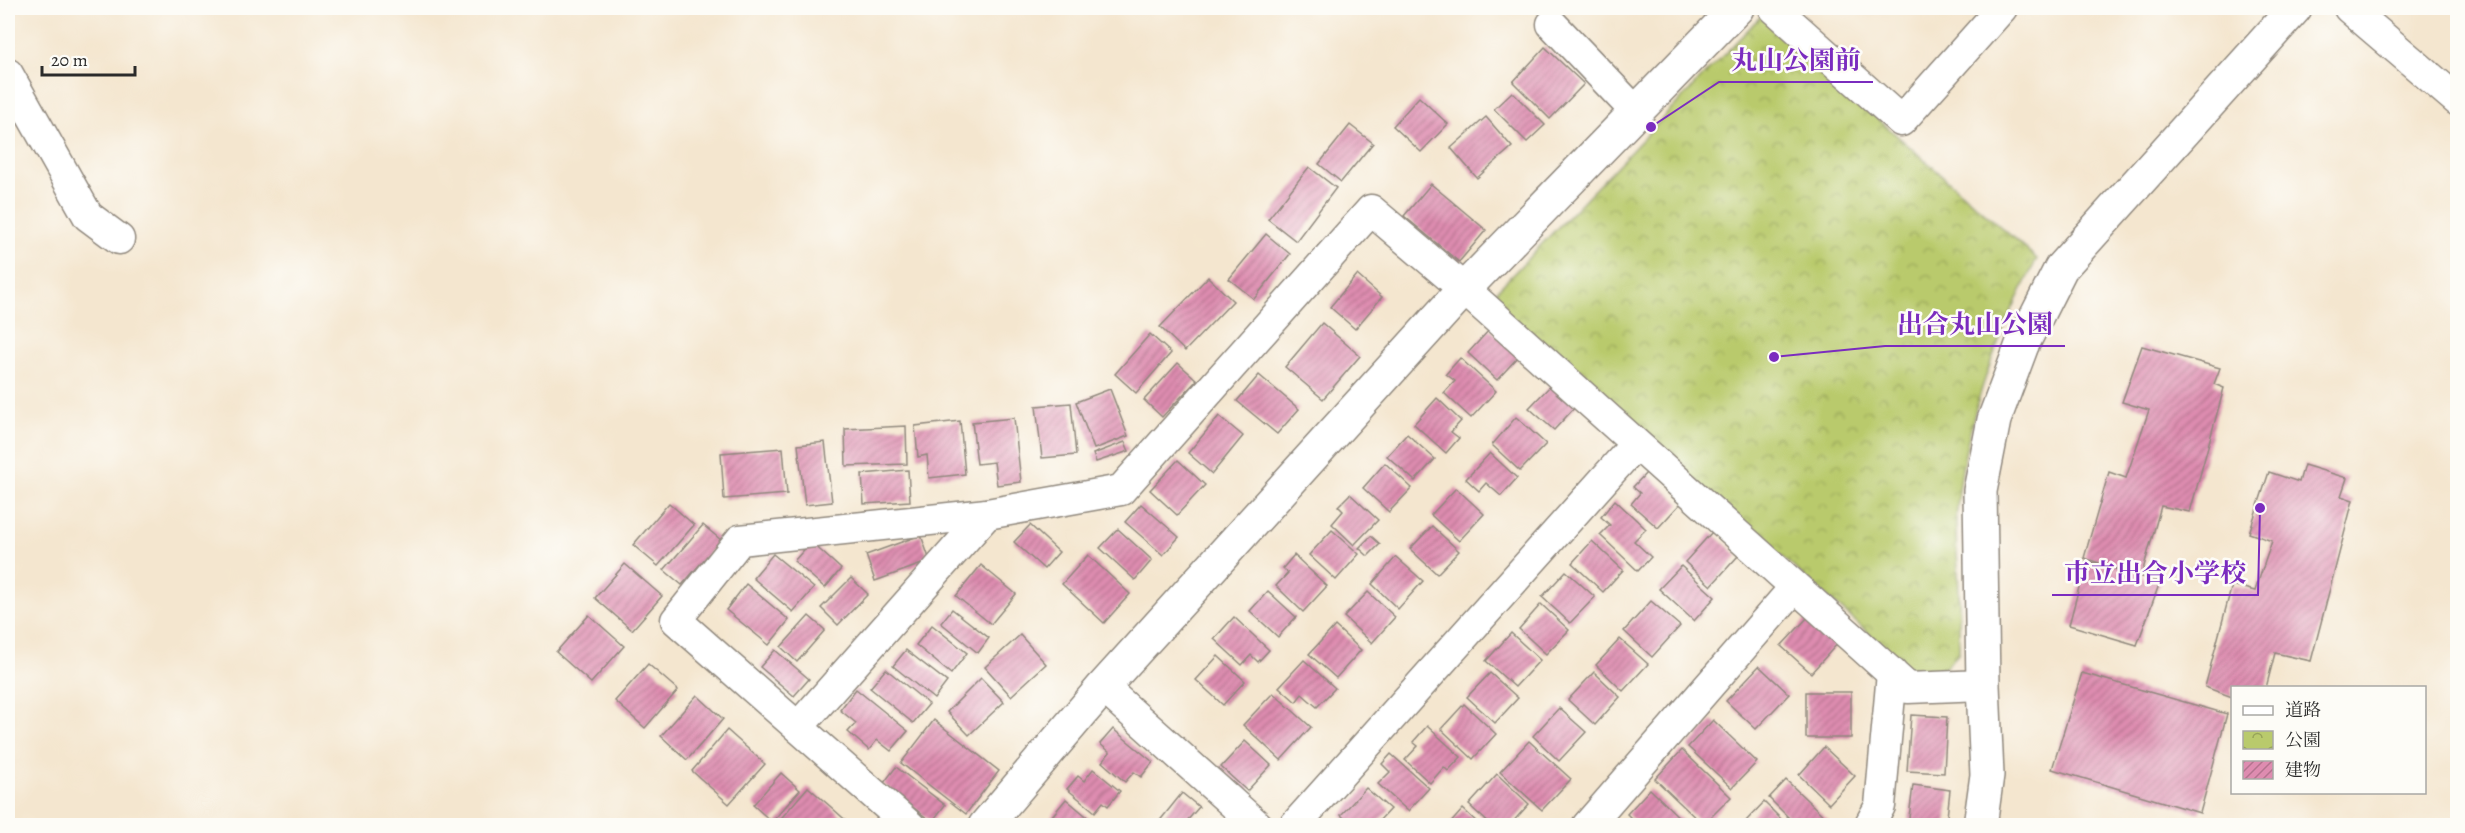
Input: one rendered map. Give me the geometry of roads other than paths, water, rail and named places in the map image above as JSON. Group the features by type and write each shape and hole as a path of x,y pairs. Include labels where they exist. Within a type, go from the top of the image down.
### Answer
{"street":[{"path":"985,825 1103,687 1464,289 1737,8"},
{"path":"1774,8 1901,121 2002,8"},
{"path":"1980,825 1987,775 1980,491 1994,420 2022,345 2061,268 2295,8"},
{"path":"2349,8 2457,100"},
{"path":"1552,24 1636,112"},
{"path":"8,74 88,216 119,239"},
{"path":"910,825 676,620 740,540 987,514 1121,490 1371,210 1464,289 1908,688 1983,685"},
{"path":"1294,825 1635,445"},
{"path":"798,728 987,514"},
{"path":"1587,825 1795,587"},
{"path":"1869,825 1880,806 1892,673"},
{"path":"1103,687 1258,825"}],"place":[{"name":"丸山公園前","path":"1651,127"},
{"name":"出合丸山公園","path":"1774,357"},
{"name":"市立出合小学校","path":"2260,508"}]}
